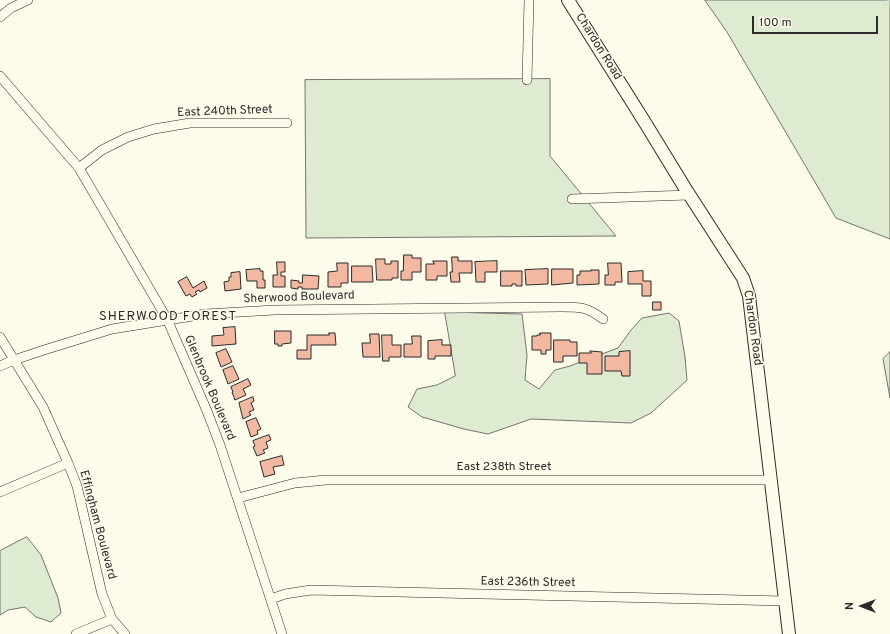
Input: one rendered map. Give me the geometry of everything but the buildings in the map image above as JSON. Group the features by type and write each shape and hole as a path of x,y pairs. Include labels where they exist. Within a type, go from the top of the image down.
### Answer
{"main road":[{"name":"Chardon Road","path":"568,0 689,195 744,278 749,296 789,634"}],"street":[{"path":"0,17 11,8 28,0"},
{"path":"527,80 529,0"},
{"name":"Glenbrook Boulevard","path":"0,76 79,168 167,320 207,411 238,498 282,634"},
{"name":"East 240th Street","path":"79,168 102,150 154,128 190,123 287,123"},
{"path":"572,199 689,195"},
{"name":"Sherwood Boulevard","path":"0,366 14,360 112,329 205,314 275,310 554,307 584,308 594,312 603,319"},
{"name":"Effingham Boulevard","path":"0,337 43,406 68,463 77,486 102,594 112,619 125,634"},
{"path":"0,492 68,463"},
{"name":"East 238th Street","path":"238,498 295,483 326,480 771,480"},
{"name":"East 236th Street","path":"271,600 285,594 311,590 785,601"},
{"path":"76,634 112,619"}],"green space":[{"path":"705,0 890,0 890,239 836,218 727,32"},
{"path":"550,79 550,156 616,236 306,238 305,80"},
{"path":"445,312 522,314 527,355 525,380 539,389 555,370 618,348 642,318 669,313 679,321 687,380 651,413 631,423 531,419 488,434 464,429 422,417 408,407 417,389 437,385 455,376"},
{"path":"890,352 890,398 883,359"},
{"path":"27,537 41,555 58,598 61,613 51,622 36,617 25,607 8,610 0,615 0,551"}],"district":[{"name":"SHERWOOD FOREST","path":"168,317"}]}
